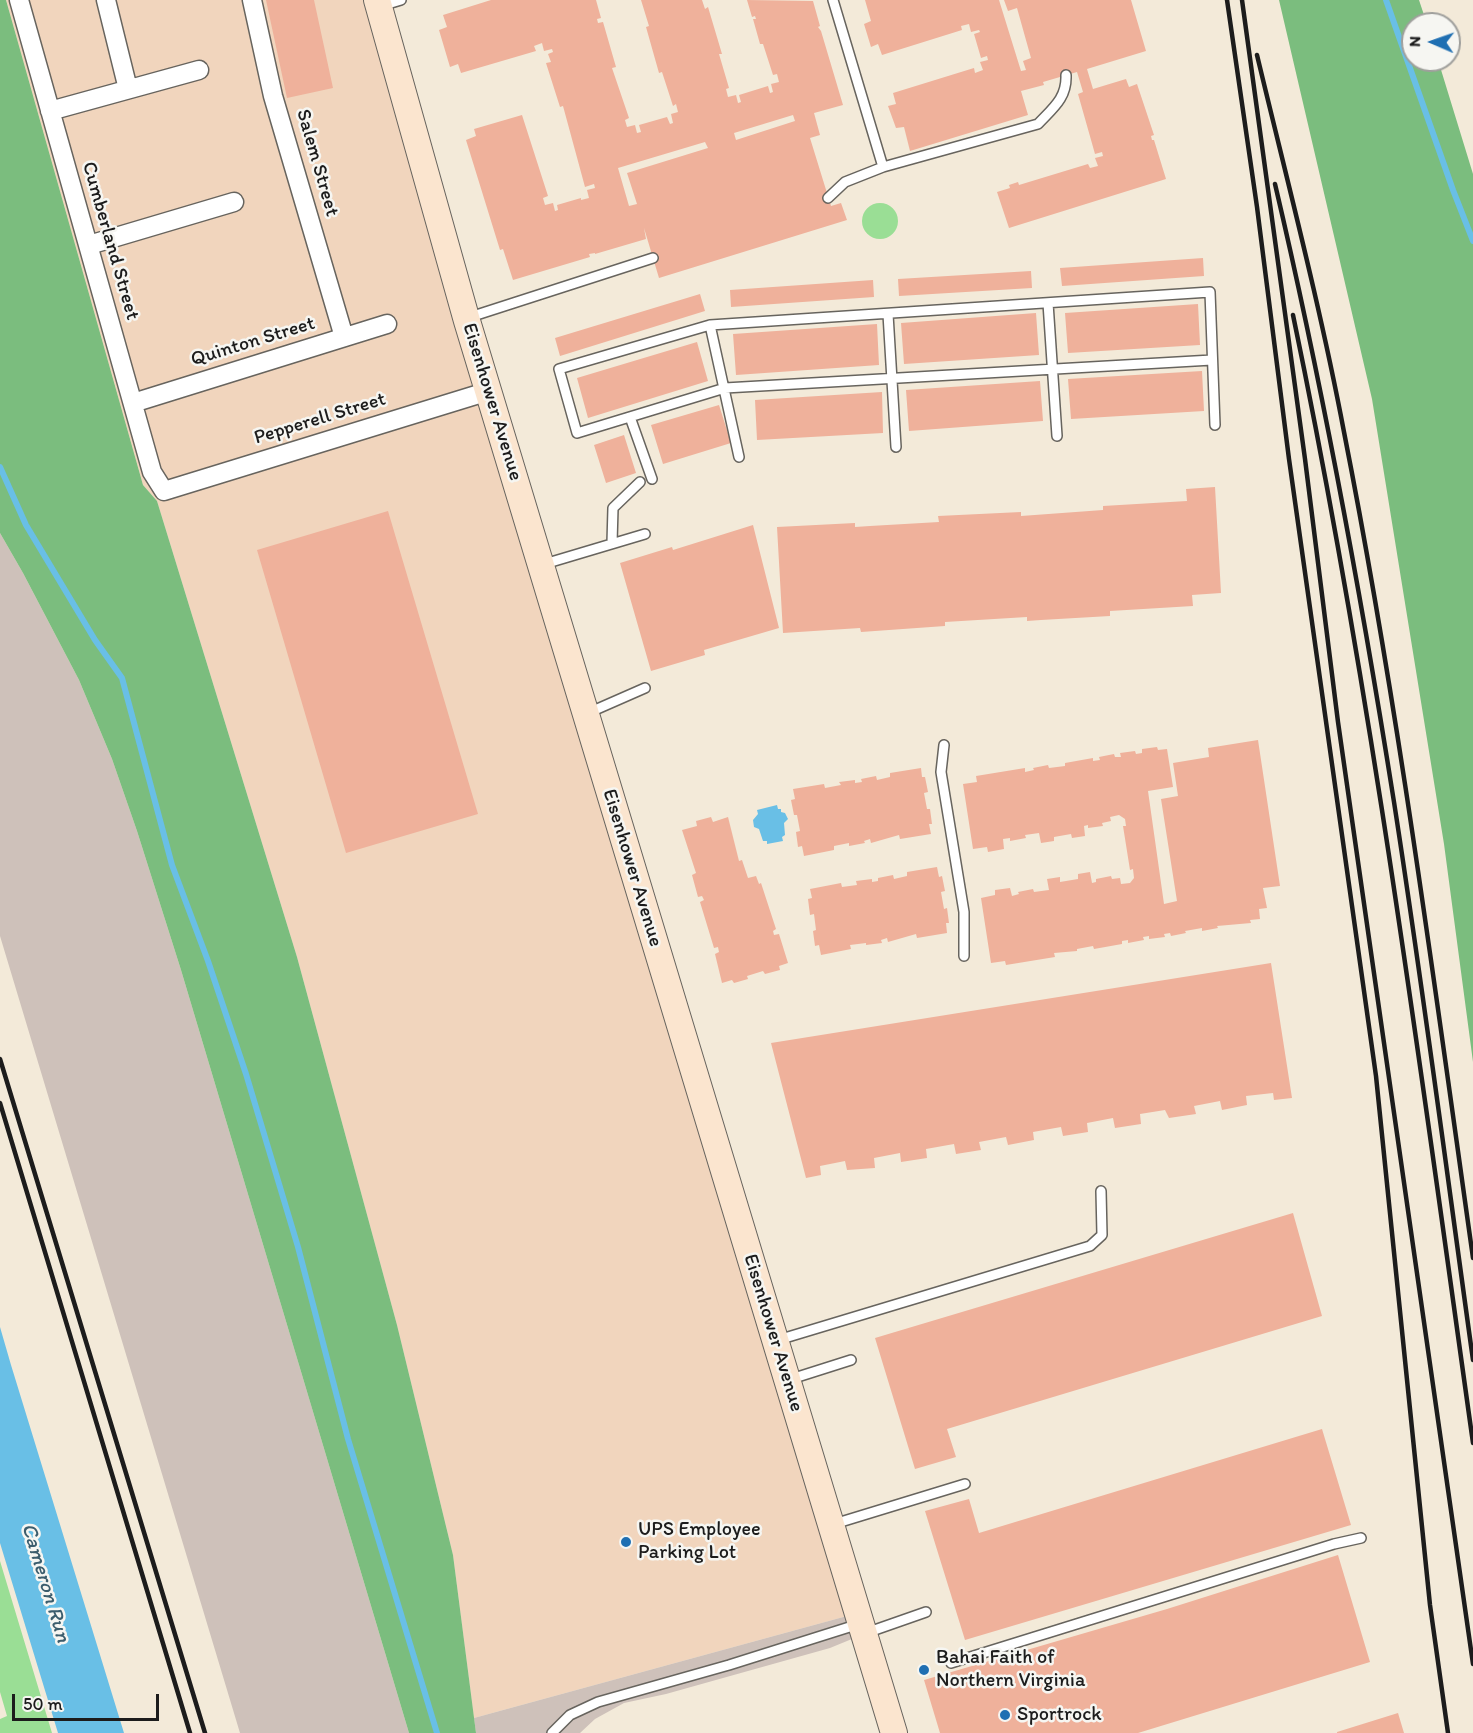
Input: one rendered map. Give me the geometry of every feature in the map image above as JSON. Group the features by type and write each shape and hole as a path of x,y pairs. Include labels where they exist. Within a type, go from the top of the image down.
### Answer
{"main road":[{"name":"Eisenhower Avenue","path":"386,2 466,319 894,1733"}],"street":[{"name":"Cumberland Street","path":"19,0 152,472 164,491"},
{"path":"106,0 128,89"},
{"name":"Salem Street","path":"252,0 273,96 344,337"},
{"path":"50,111 199,69"},
{"path":"89,245 234,202"},
{"name":"Quinton Street","path":"132,403 387,324"},
{"name":"Pepperell Street","path":"164,491 489,391"}],"lane":[{"path":"833,0 883,167"},
{"path":"828,198 845,182 883,167 1038,124 1057,105 1066,88 1066,75"},
{"path":"466,319 653,258"},
{"path":"1212,360 725,388 576,433 559,369 711,325 1210,292 1215,425"},
{"path":"1048,303 1057,436"},
{"path":"888,314 896,447"},
{"path":"711,325 740,457"},
{"path":"630,417 652,479"},
{"path":"612,543 613,508 640,482"},
{"path":"541,565 645,534"},
{"path":"586,713 619,701 645,688"},
{"path":"944,745 941,772 964,912 964,956"},
{"path":"776,1341 1090,1246 1102,1234 1101,1191"},
{"path":"788,1381 851,1360"},
{"path":"832,1525 965,1484"},
{"path":"951,1663 1334,1544 1360,1538"},
{"path":"552,1733 570,1715 598,1702 926,1612"}],"shaded area":[{"path":"6,0 378,0 858,1613 474,1718 453,1555 397,1325 297,957 157,501 143,485"},
{"path":"0,533 79,680 112,759 137,831 181,970 409,1733 240,1733 0,936"},
{"path":"858,1613 864,1634 830,1648 666,1694 624,1703 595,1719 580,1733 476,1733 474,1718"}],"green space":[{"path":"0,0 6,0 143,485 157,501 297,957 397,1325 453,1555 476,1733 409,1733 181,970 137,831 112,759 79,680 0,533"},
{"path":"1279,0 1419,0 1423,12 1401,12 1401,72 1442,72 1473,174 1473,1062 1444,844 1372,399"},
{"path":"880,203 893,208 898,221 893,234 880,239 867,234 862,221 867,208"},
{"path":"0,1561 52,1733 0,1733 0,1719 7,1716 0,1692"}],"water":[{"path":"777,805 788,819 784,823 785,835 782,837 783,841 767,844 767,841 763,841 759,829 754,827 753,820 758,814 757,810"},
{"name":"Cameron Run","path":"0,1327 124,1733 58,1733 0,1543"}],"building":[{"path":"266,0 314,0 333,88 287,98"},
{"path":"491,0 596,0 601,18 597,19 598,23 603,22 616,67 612,68 629,118 625,120 627,127 635,125 637,133 641,132 639,125 667,117 670,124 673,123 671,114 678,112 676,104 673,106 662,72 659,73 641,0 702,0 705,9 708,7 722,54 719,54 729,88 726,89 728,97 736,95 738,103 741,102 739,95 768,86 770,93 773,92 771,84 779,82 777,74 773,75 763,44 760,44 753,19 756,19 755,16 752,17 747,0 813,1 820,26 818,27 843,105 814,113 820,135 810,138 831,206 841,203 847,220 659,278 644,228 646,239 589,254 590,257 513,280 503,249 500,250 466,140 476,136 474,129 522,115 548,196 543,198 545,205 553,203 555,211 558,210 557,205 589,198 587,190 595,188 594,184 585,187 563,106 560,107 546,63 551,62 548,54 553,52 552,49 544,51 542,43 534,46 536,51 461,73 458,64 450,67 439,30 447,27 443,15","holes":["793,115 795,121 736,140 734,133","705,142 708,148 627,173 637,204 629,206 618,168"]},
{"path":"865,0 999,0 1021,71 1026,70 1023,61 1031,58 1017,8 1008,11 1004,0 1131,0 1146,51 1087,69 1093,89 1126,79 1129,87 1137,84 1154,135 1151,136 1152,140 1154,140 1166,179 1009,228 997,192 1010,188 1009,185 1018,182 1019,185 1088,164 1090,168 1098,166 1095,158 1103,156 1102,152 1095,154 1078,94 1083,92 1077,72 1021,91 1028,115 910,151 904,127 896,128 888,106 896,104 893,93 974,68 975,73 983,70 980,62 988,60 987,56 981,58 974,34 980,32 979,30 971,32 969,24 961,26 962,30 882,55 878,44 871,47 864,24 871,21"},
{"path":"1203,258 1204,276 1062,286 1060,268"},
{"path":"1031,271 1032,288 899,296 898,279"},
{"path":"873,280 874,297 731,307 730,290"},
{"path":"700,294 705,311 560,356 555,338"},
{"path":"1198,304 1200,345 1068,353 1065,313"},
{"path":"1036,313 1039,355 904,364 901,323"},
{"path":"877,324 879,365 736,375 733,334"},
{"path":"697,342 708,381 588,418 577,378"},
{"path":"1202,371 1204,411 1071,419 1068,379"},
{"path":"1040,381 1043,421 909,431 906,390"},
{"path":"882,392 883,433 757,440 755,400"},
{"path":"719,405 731,443 663,464 651,425"},
{"path":"624,435 636,473 606,483 594,445"},
{"path":"1215,487 1221,593 1192,595 1193,606 1110,611 1110,616 1027,621 1027,617 945,622 945,626 861,632 860,628 783,633 777,527 855,523 855,527 939,522 938,516 1021,512 1021,516 1103,510 1103,506 1187,501 1186,489"},
{"path":"388,511 478,814 346,853 257,550"},
{"path":"753,525 779,628 704,650 705,655 651,671 620,563 672,547 673,550"},
{"path":"1258,740 1280,886 1263,888 1267,908 1259,909 1260,919 1250,920 1251,923 1217,926 1218,928 1202,931 1202,928 1185,931 1186,933 1171,936 1170,933 1164,934 1165,937 1149,939 1149,936 1143,937 1144,940 1128,943 1128,940 1122,941 1122,944 1094,949 1093,946 1077,949 1077,951 1054,953 1055,957 1006,965 1005,961 991,963 981,898 995,895 995,890 1010,888 1012,896 1019,894 1018,892 1033,889 1034,892 1049,890 1047,879 1060,877 1060,882 1078,879 1078,874 1090,872 1092,883 1096,882 1096,879 1111,876 1112,879 1120,878 1121,884 1130,883 1134,878 1133,869 1130,870 1123,826 1126,826 1125,819 1119,815 1110,817 1111,821 1102,823 1103,826 1088,828 1088,825 1084,826 1085,836 1072,838 1071,834 1054,837 1054,841 1041,843 1039,833 1010,841 1010,838 1003,839 1004,849 988,852 987,847 973,849 963,784 977,782 976,776 1025,768 1025,772 1048,765 1049,768 1065,766 1065,763 1093,758 1093,761 1100,760 1099,757 1114,754 1115,757 1121,757 1120,753 1135,751 1136,754 1142,753 1142,749 1157,747 1158,750 1167,749 1173,787 1148,791 1164,904 1177,901 1161,799 1178,796 1173,763 1209,757 1208,748"},
{"path":"921,768 928,792 924,793 927,809 930,809 931,834 900,839 899,835 871,843 870,839 864,841 865,843 834,846 834,850 804,856 802,846 798,847 796,832 800,831 791,800 795,799 793,789 824,784 825,788 841,785 839,782 855,780 855,783 862,782 861,779 876,776 877,780 890,777 890,773"},
{"path":"711,817 713,822 728,817 739,861 742,860 748,878 756,876 759,884 761,883 776,929 773,931 774,935 779,934 788,963 779,966 780,970 765,974 763,971 747,976 748,979 734,983 732,980 722,983 715,954 719,952 718,947 714,948 700,902 704,900 702,896 698,897 692,875 696,873 682,830 697,826 696,821"},
{"path":"937,867 939,877 942,876 945,891 941,892 944,909 947,908 949,923 946,923 947,933 917,938 916,934 888,942 887,938 881,940 882,943 850,945 851,949 821,955 819,945 815,946 814,914 810,915 808,899 812,898 810,889 841,883 842,887 857,885 856,881 872,879 872,882 878,881 878,878 893,875 894,879 907,876 907,872"},
{"path":"1271,963 1292,1098 1274,1100 1273,1093 1246,1096 1247,1105 1222,1110 1220,1101 1194,1106 1196,1114 1169,1118 1165,1110 1140,1114 1141,1124 1115,1128 1113,1118 1087,1123 1088,1132 1063,1136 1061,1127 1033,1132 1034,1140 1008,1145 1006,1137 979,1142 981,1150 956,1154 954,1144 926,1149 927,1158 901,1162 900,1153 874,1158 875,1168 847,1170 845,1161 820,1166 821,1175 806,1178 771,1043"},
{"path":"1293,1213 1322,1316 947,1429 956,1457 915,1469 875,1338"},
{"path":"1322,1429 1351,1525 965,1640 925,1511 969,1499 979,1533"},
{"path":"1338,1555 1370,1662 1138,1733 940,1733 924,1680 1167,1609"},
{"path":"1398,1713 1404,1733 1337,1733 1337,1732"}],"waterway":[{"path":"1386,0 1473,241"},
{"path":"0,467 26,525 95,640 122,678 172,865 208,961 246,1074 298,1247 348,1439 437,1733"}],"railway":[{"path":"1227,0 1376,1076 1430,1605 1448,1733"},
{"path":"1242,0 1305,459 1338,722 1473,1664"},
{"path":"1257,55 1324,337 1363,535 1414,844 1473,1258"},
{"path":"1275,184 1325,414 1355,569 1415,942 1473,1360"},
{"path":"1293,315 1347,596 1370,736 1473,1443"},
{"path":"0,1059 205,1733"},
{"path":"0,1103 190,1733"}],"place":[{"name":"UPS Employee Parking Lot","path":"626,1542"},
{"name":"Bahai Faith of Northern Virginia","path":"924,1670"},
{"name":"Sportrock","path":"1005,1715"}]}
